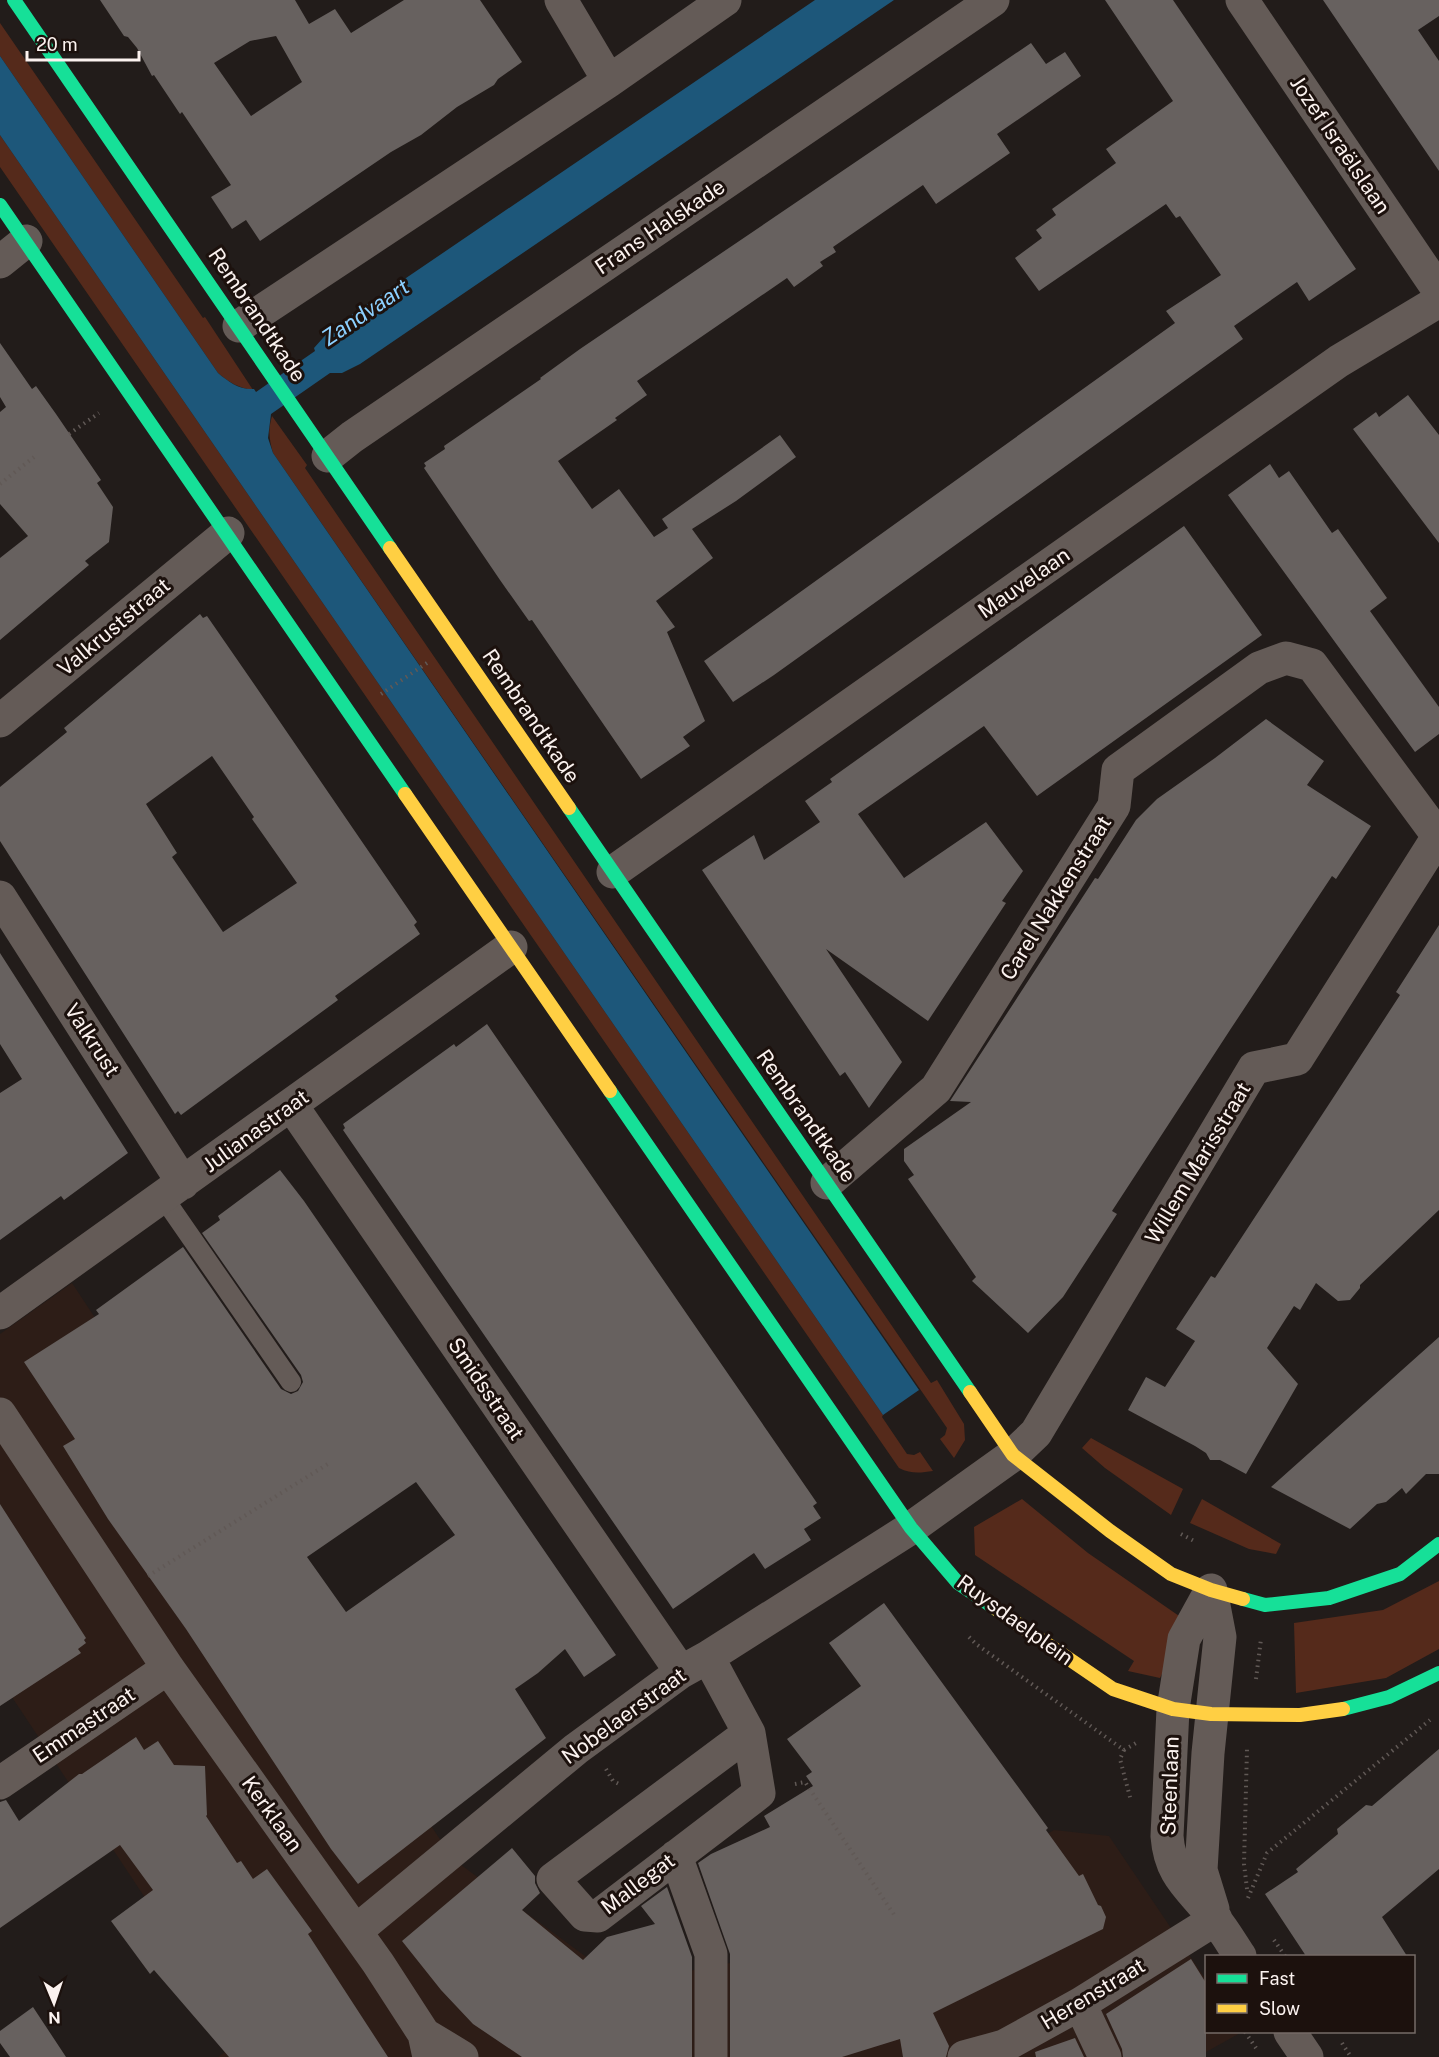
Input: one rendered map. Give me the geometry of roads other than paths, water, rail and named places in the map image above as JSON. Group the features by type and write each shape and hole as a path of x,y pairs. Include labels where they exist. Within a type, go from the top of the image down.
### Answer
{"street":[{"name":"Rembrandtkade","path":"14,0 1013,1455"},
{"path":"561,0 609,81"},
{"path":"239,326 609,81 725,0"},
{"name":"Frans Halskade","path":"328,456 381,417 993,0"},
{"name":"Jozef Israëlslaan","path":"1242,0 1439,291"},
{"path":"0,205 911,1527 1013,1455 1110,1531 1171,1574 1211,1590 1265,1605 1329,1598 1400,1574 1439,1544"},
{"path":"0,262 26,241"},
{"name":"Mauvelaan","path":"613,872 1339,361 1439,301"},
{"name":"Valkruststraat","path":"0,721 228,533"},
{"name":"Carel Nakkenstraat","path":"827,1183 936,1089 1114,806 1118,770 1259,668 1286,658 1312,665 1439,836"},
{"name":"Willem Marisstraat","path":"1013,1455 1036,1433 1254,1068 1297,1059 1439,836"},
{"name":"Valkrust","path":"0,897 173,1190"},
{"name":"Julianastraat","path":"0,1313 511,947"},
{"name":"Smidsstraat","path":"292,1106 694,1664"},
{"name":"Kerklaan","path":"0,1414 168,1668 356,1931 426,2046 462,2057"},
{"name":"Nobelaerstraat","path":"356,1931 576,1749 694,1664 911,1527"},
{"name":"Ruysdaelplein","path":"911,1527 958,1583 1030,1633 1113,1689 1173,1708 1211,1714 1300,1715 1345,1709 1389,1697 1439,1673"},
{"path":"1173,1708 1184,1639 1211,1590"},
{"path":"1211,1590 1220,1637 1211,1714"},
{"path":"694,1664 749,1733"},
{"name":"Emmastraat","path":"0,1783 168,1668"},
{"name":"Steenlaan","path":"1173,1708 1168,1853 1177,1875 1216,1919 1239,1955"},
{"name":"Steenlaan","path":"1211,1714 1201,1870 1216,1919"},
{"name":"Mallegat","path":"749,1733 759,1793 598,1916 585,1915 553,1879 749,1733"},
{"path":"676,1856 711,1954 711,2057"},
{"name":"Herenstraat","path":"964,2057 1004,2046 1080,2004 1216,1919"},
{"path":"1080,2004 1105,2057"},
{"path":"1291,2033 1307,2057"}],"lane":[{"path":"173,1190 291,1382"}],"water":[{"name":"Zandvaart","path":"815,0 894,0 360,364 342,373 330,373 271,414 268,438 273,453 919,1390 883,1415 0,135 0,56 218,373 234,385 254,389 256,392 315,351 314,348 331,329"}]}
